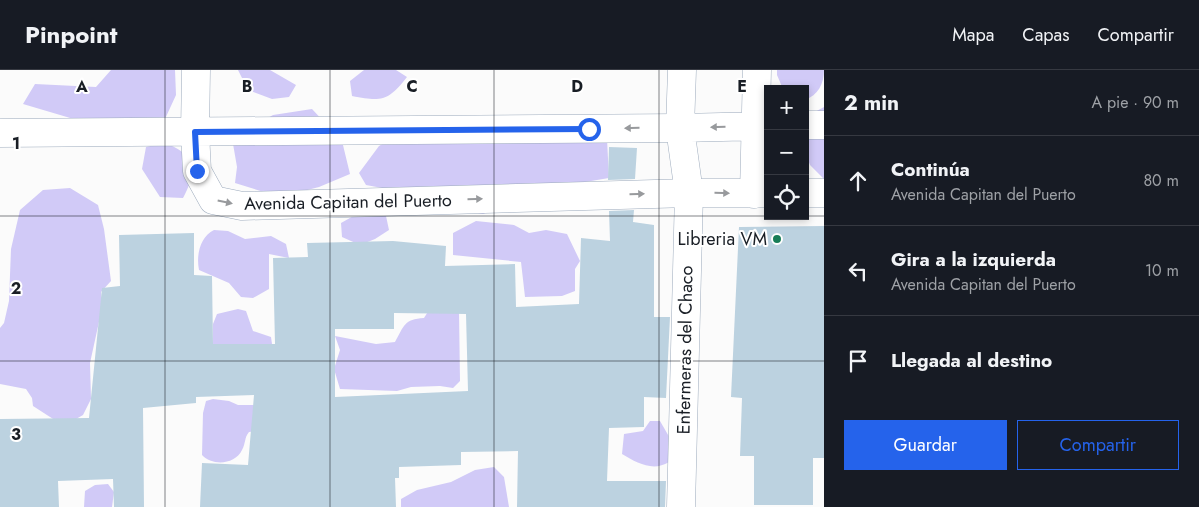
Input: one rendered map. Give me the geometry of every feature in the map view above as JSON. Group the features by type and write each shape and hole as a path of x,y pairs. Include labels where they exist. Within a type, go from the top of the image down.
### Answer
{"street":[{"name":"Avenida Capitan del Puerto","path":"196,70 195,132 197,171 213,200 242,206 689,193 761,194"},
{"name":"Enfermeras del Chaco","path":"681,507 689,193 680,128 682,70"},
{"path":"757,70 762,126 761,194"},
{"path":"809,125 824,125"},
{"path":"0,133 762,126"},
{"path":"809,193 824,193"}],"shaded area":[{"path":"111,70 175,70 176,95 165,119 77,120 23,104 35,84 96,87"},
{"path":"238,70 270,70 296,85 289,97 272,99 248,90"},
{"path":"364,70 396,70 407,77 395,91 384,98 371,99 352,96 350,81"},
{"path":"777,70 824,70 823,80 817,92 809,98 809,85 781,85"},
{"path":"824,107 824,179 809,162 809,120 813,113"},
{"path":"312,109 342,141 350,174 319,187 280,197 235,183 237,167 232,138 273,115"},
{"path":"391,139 607,139 609,178 585,182 542,208 522,197 483,214 461,210 393,190 366,185 359,173 379,146"},
{"path":"164,143 182,152 191,164 191,179 183,198 160,197 142,169 146,147"},
{"path":"70,188 98,205 104,229 111,281 101,292 102,308 90,363 91,399 83,415 64,426 33,406 32,398 26,389 0,384 0,328 4,323 9,301 11,249 20,210 43,190"},
{"path":"380,209 386,216 389,230 375,239 360,245 342,237 341,223 357,214"},
{"path":"476,221 514,225 529,233 546,230 567,234 580,261 575,269 575,291 562,296 525,297 521,262 453,255 453,233"},
{"path":"214,230 228,231 245,239 271,236 286,244 289,258 269,254 269,289 253,298 241,297 229,283 199,270 198,258 200,247 205,237"},
{"path":"434,302 459,311 460,381 453,388 440,386 411,387 397,391 340,389 334,369 340,350 335,336 376,344 395,342 405,324 412,320 424,318"},
{"path":"238,309 246,311 253,331 271,337 272,344 235,362 235,344 213,344 213,324 217,314"},
{"path":"213,399 229,401 238,405 263,405 266,430 249,432 239,455 229,461 211,461 202,455 203,413 206,401"},
{"path":"650,421 660,421 671,440 669,462 663,465 645,465 622,454 624,434 643,431"},
{"path":"494,467 504,477 509,507 401,507 401,499 417,490 451,482 475,470"},
{"path":"108,484 114,492 112,507 84,507 85,491 95,485"}],"building":[{"path":"609,147 637,148 635,179 608,180"},
{"path":"634,210 633,222 654,225 654,317 670,317 666,398 644,397 644,427 609,428 607,481 666,481 665,507 517,507 518,451 461,452 461,465 399,467 399,478 395,478 396,507 200,507 202,463 248,465 254,395 196,397 196,403 143,408 144,507 114,507 113,479 58,481 59,507 0,507 0,419 89,418 102,288 120,286 119,235 194,233 194,275 212,276 213,344 275,344 273,258 308,257 307,243 393,241 446,246 445,266 515,264 516,307 579,304 581,238 610,241 609,211","holes":["394,313 466,314 468,391 335,397 335,329 394,329"]},
{"path":"824,226 824,458 813,458 813,505 754,505 754,456 740,456 742,398 731,397 739,227"}],"place":[{"name":"Libreria VM","path":"777,239"}],"route":[{"path":"197,171 195,132 589,129"}]}
